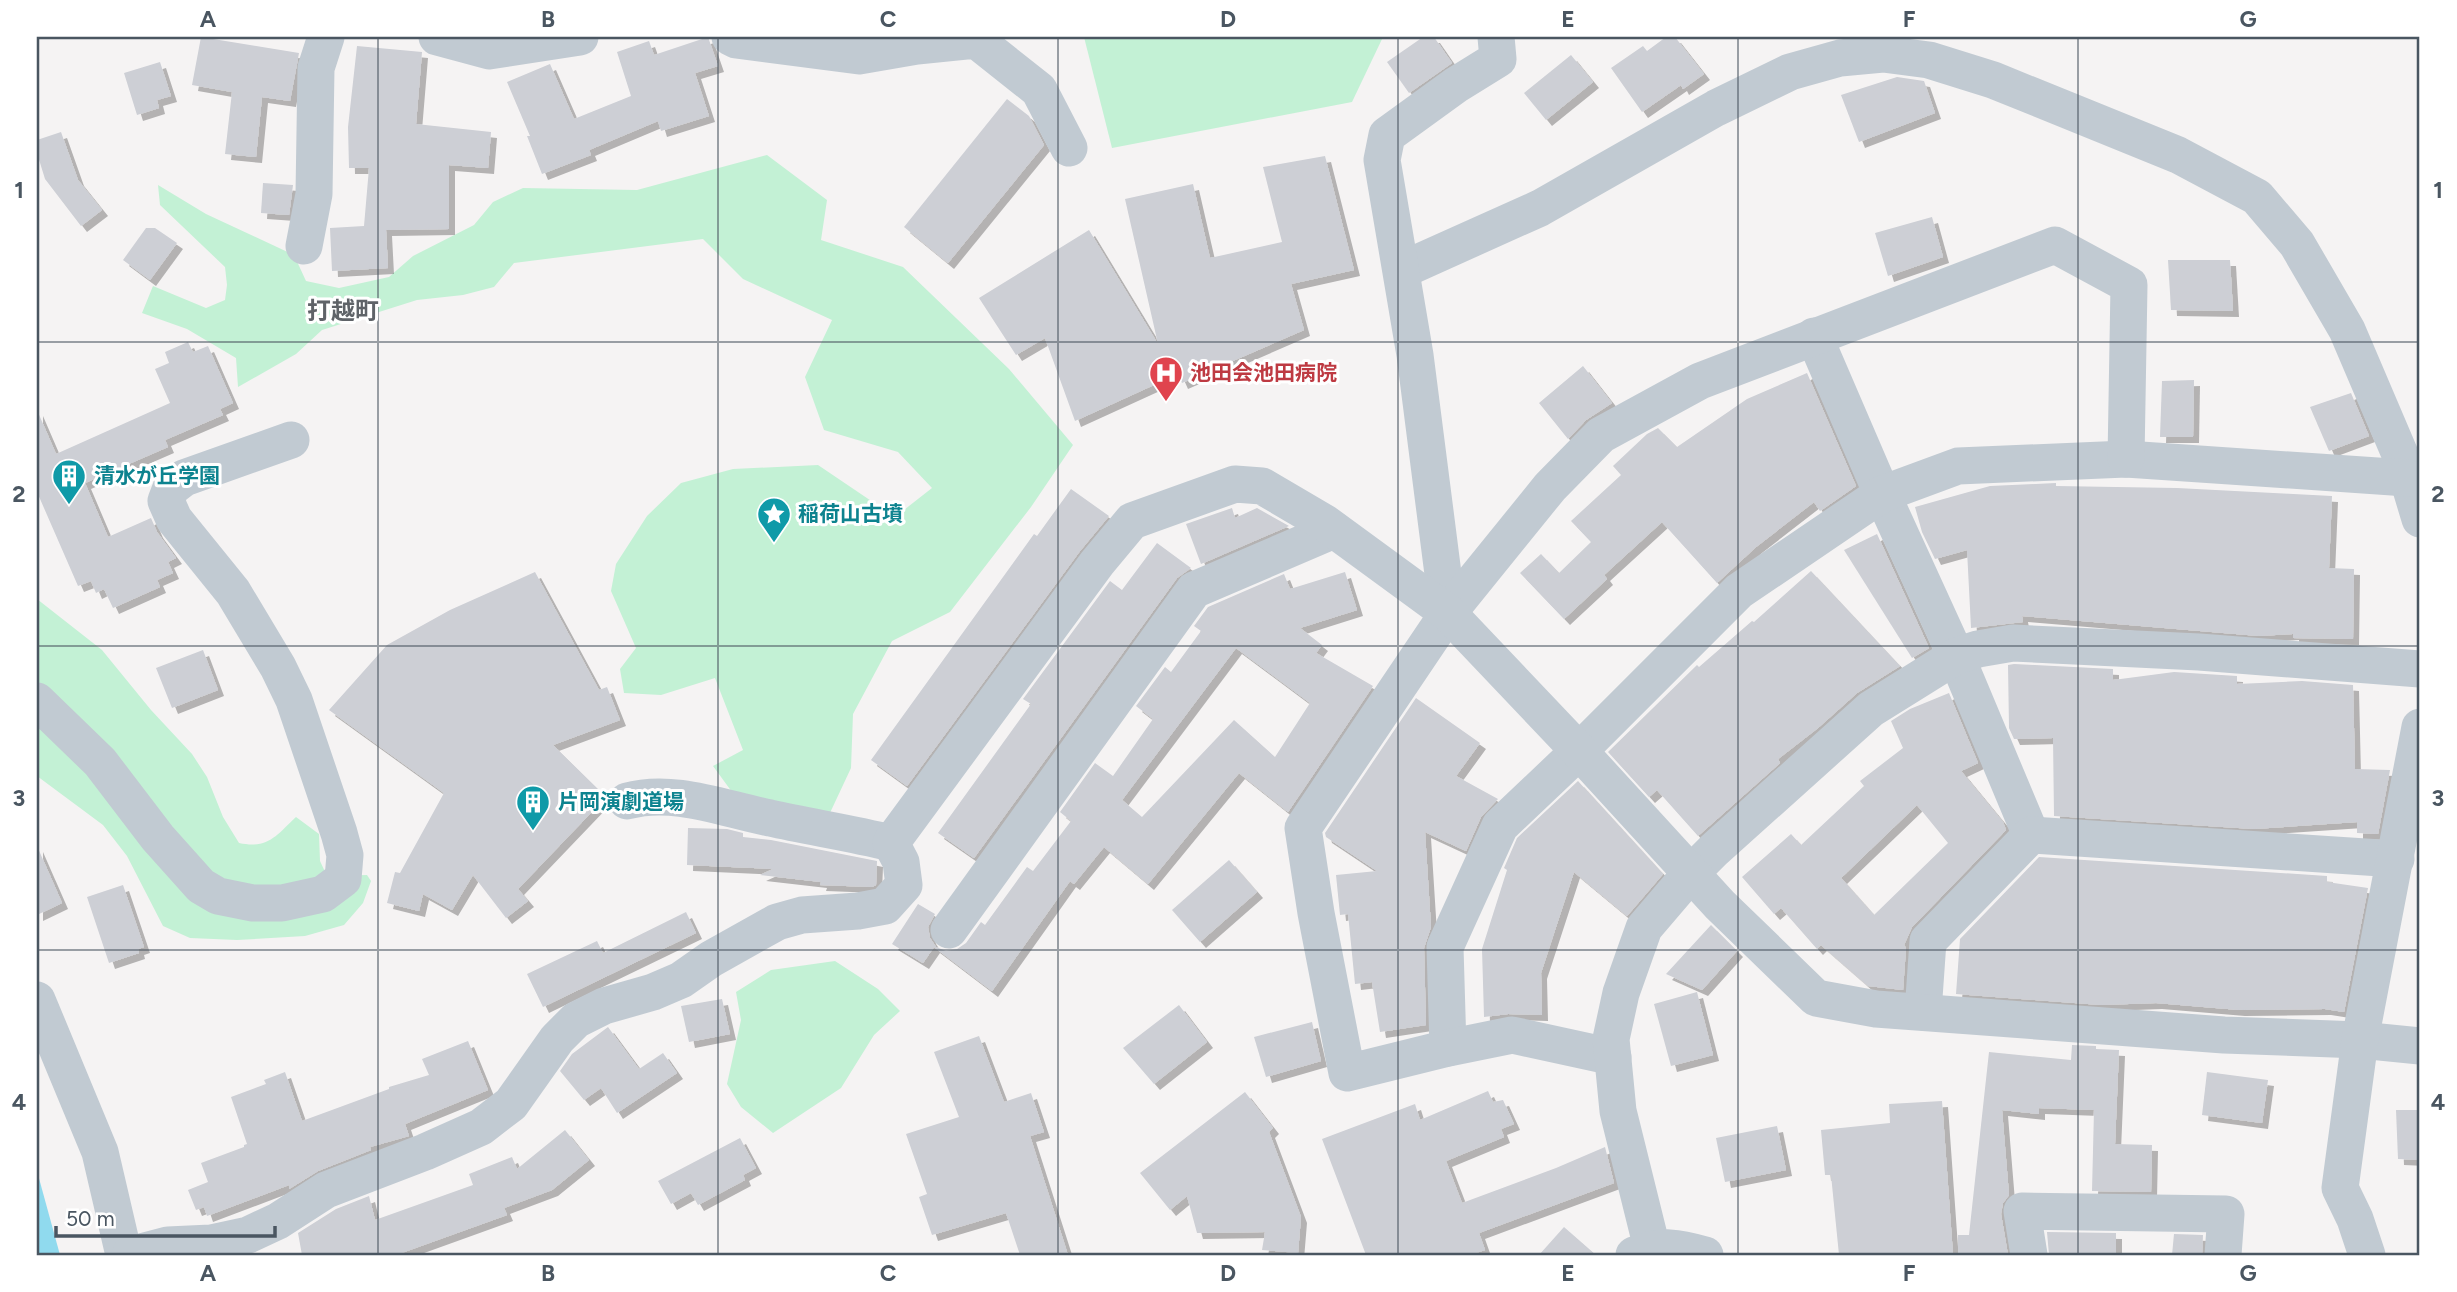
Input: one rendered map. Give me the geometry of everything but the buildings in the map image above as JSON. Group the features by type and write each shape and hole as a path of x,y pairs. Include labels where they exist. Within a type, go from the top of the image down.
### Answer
{"street":[{"path":"304,246 314,194 317,68 326,37"},
{"path":"437,37 489,51 580,37"},
{"path":"730,37 736,40 859,55 976,40 1039,90 1069,148"},
{"path":"1448,613 1402,270 1382,160 1388,135 1456,85 1498,59 1496,37"},
{"path":"1402,270 1540,208 1716,108 1790,72 1840,58 1883,54 1929,60 1993,80 2178,155 2256,197 2297,244 2347,330 2397,447 2420,519"},
{"path":"1613,1057 1512,1035 1347,1073 1315,913 1303,828 1448,613 1550,487 1601,435 1700,381 2055,245 2129,285 2126,459"},
{"path":"1814,336 1956,656 2031,835"},
{"path":"37,701 100,762 158,838 201,886 218,896 253,903 282,903 323,894 343,878 345,855 339,833 293,700 278,667 233,592 174,519 166,501 171,488 184,478 291,440"},
{"path":"1448,1048 1445,947 1500,825 1579,751 1739,591 1882,494 1958,466 2126,459 2407,478"},
{"path":"891,843 1097,563 1132,521 1235,484 1262,486 1334,530 1448,613 1720,905 1816,998 1876,1009 2224,1035 2360,1040 2420,1046"},
{"path":"949,930 1194,590 1334,530"},
{"path":"1705,1255 1678,1247 1643,1252 1618,1111 1611,1039 1621,993 1644,928 1691,873 1871,709 1956,656 2014,643 2199,652 2420,669"},
{"path":"2367,1255 2355,1219 2340,1188 2360,1040 2420,727"},
{"path":"130,1255 169,1245 211,1243 248,1235 278,1221 326,1190 481,1127 511,1104 557,1039 576,1020 604,1006 653,992 681,980 711,959 777,922 802,915 886,906 904,885 901,862 891,843 664,796 643,796 627,801"},
{"path":"1923,1012 1928,941 2031,835 2396,859"},
{"path":"37,1000 100,1152 124,1255"},
{"path":"2029,1255 2022,1212 2226,1214 2223,1255"}],"green space":[{"path":"1084,37 1383,37 1352,102 1112,148"},
{"path":"767,155 827,200 821,240 903,267 1009,369 1073,445 1031,507 950,612 892,641 853,714 851,768 829,815 732,792 713,766 743,750 715,678 661,695 624,693 620,669 636,648 611,591 616,564 647,516 681,483 733,469 818,465 895,517 932,488 898,452 824,430 805,377 832,320 743,279 703,239 514,263 494,287 463,295 417,300 322,330 296,354 238,387 236,358 187,329 142,313 153,286 206,308 225,300 227,285 225,267 160,205 158,185 206,214 294,255 306,281 339,288 389,277 413,256 474,225 493,202 523,188 637,190"},
{"path":"37,599 102,650 151,710 192,754 207,777 223,817 239,843 265,842 296,817 319,834 320,861 327,876 367,875 371,881 363,903 344,925 305,936 237,940 190,938 163,926 127,856 103,825 37,776"},
{"path":"835,961 878,989 900,1011 874,1035 841,1088 773,1133 741,1107 727,1084 741,1020 736,992 771,970"}],"water":[{"path":"37,1171 60,1255 37,1255"}],"place":[{"name":"池田会池田病院","path":"1166,403"},
{"name":"清水が丘学園","path":"69,506"},
{"name":"稲荷山古墳","path":"774,544"},
{"name":"片岡演劇道場","path":"533,832"}],"district":[{"name":"打越町","path":"343,311"}]}
